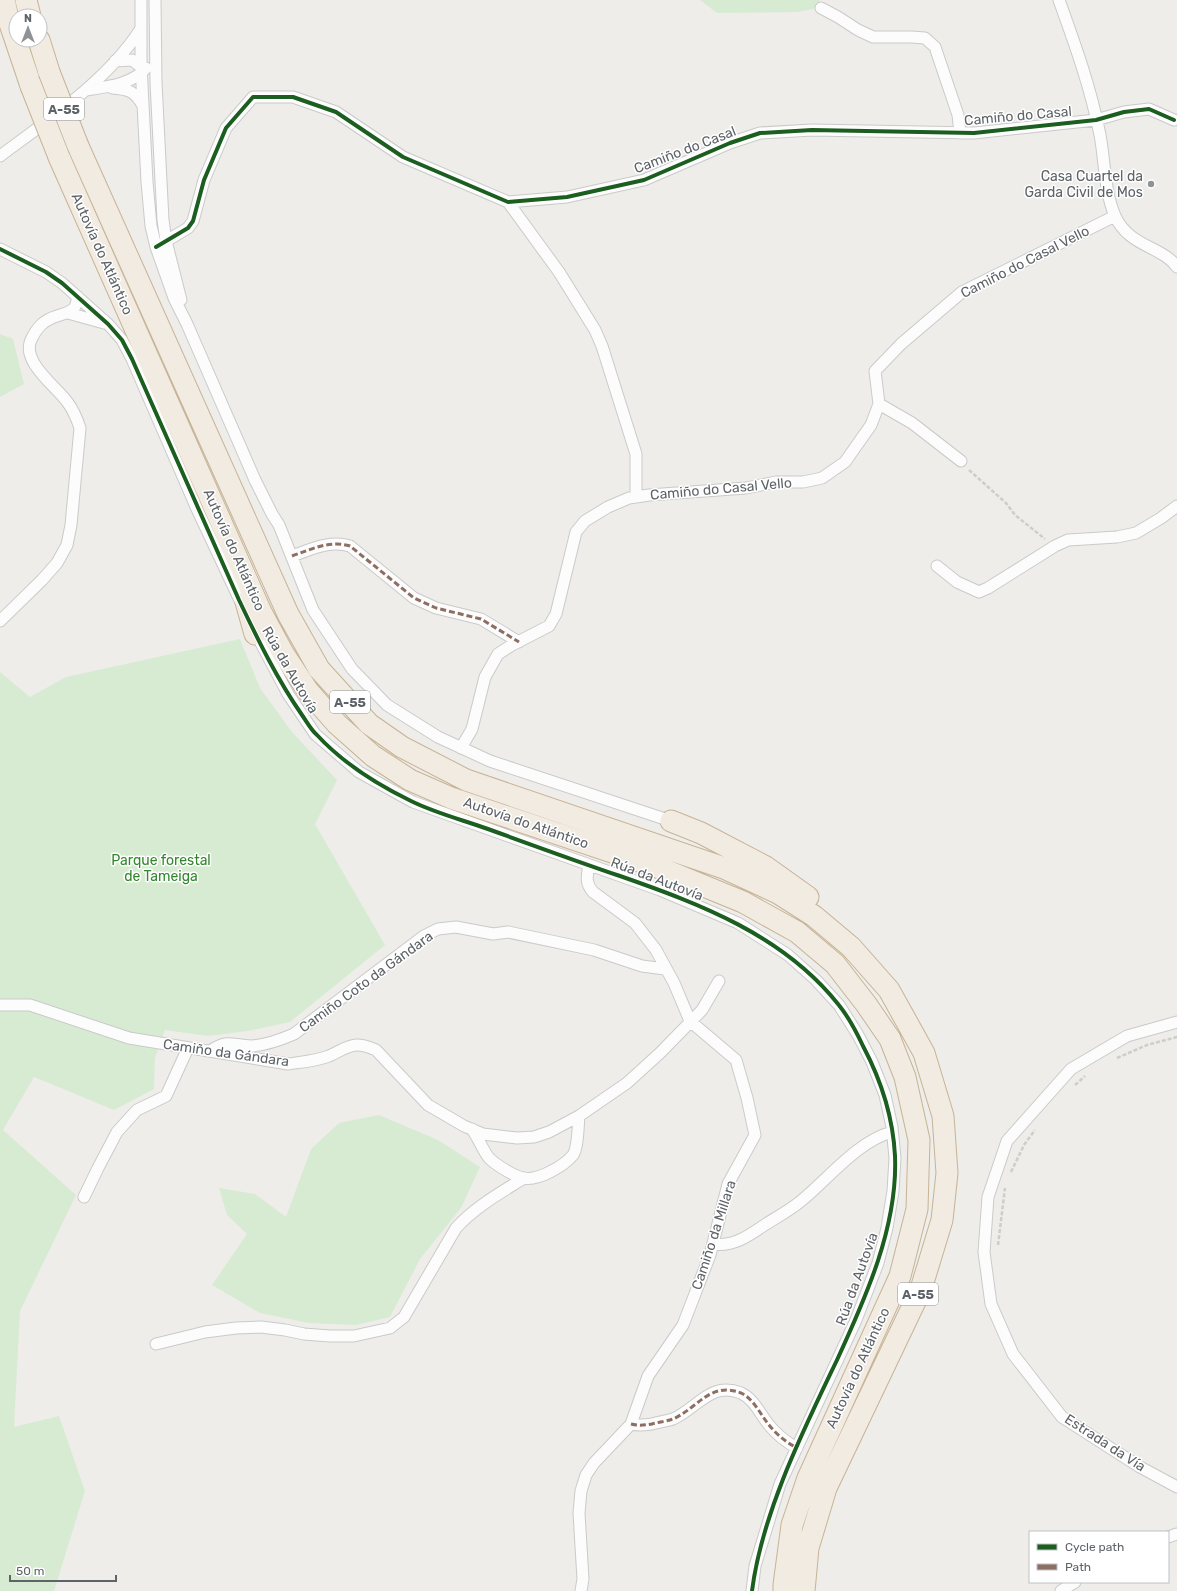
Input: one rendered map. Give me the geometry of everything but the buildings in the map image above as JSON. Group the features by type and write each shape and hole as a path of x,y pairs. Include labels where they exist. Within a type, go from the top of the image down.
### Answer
{"highway":[{"name":"Autovía do Atlántico","path":"4,0 8,18 31,86 59,157 261,612 283,654 308,691 337,724 373,756 410,780 451,798 660,868 743,902 797,932 835,964 866,1004 890,1039 905,1077 919,1140 917,1209 900,1276 808,1478 792,1525 784,1591"},
{"name":"Autovía do Atlántico","path":"41,48 78,146 288,614 319,669 370,724 402,747 466,780 724,868 778,893 814,916 851,947 889,990 924,1053 943,1116 947,1173 942,1220 921,1289 826,1488 808,1548 804,1591"},
{"path":"152,402 186,445"},
{"path":"222,523 256,634"},
{"path":"671,821 701,833 766,867 832,914 866,951 889,990"}],"street":[{"path":"141,0 140,30 149,207 156,247 174,298 256,480 272,514 279,525 313,610 352,670 387,705 438,737 490,761 671,821"},
{"path":"86,90 121,83 142,69 149,55 148,0"},
{"path":"155,0 156,84 161,195 166,241 187,324"},
{"path":"1059,0 1088,89 1100,135 1106,182 1115,216 1125,231 1138,242 1175,261"},
{"name":"Camiño do Casal","path":"821,8 858,30 873,36 911,36 925,38 935,47 958,115 960,133"},
{"path":"0,156 86,90 126,50 140,30"},
{"path":"115,61 132,60 142,69 150,84 155,178 161,195"},
{"path":"105,87 132,92 138,97 143,107"},
{"name":"Camiño do Casal","path":"156,247 188,228 193,221 204,180 226,128 253,97 293,97 336,112 403,157 508,202 567,197 644,180 730,143 760,133 812,130 974,133 1096,120 1124,112 1149,109 1174,120"},
{"name":"Camiño do Casal Vello","path":"508,202 559,272 595,330 602,346 636,454 636,497 746,488 776,482 803,482 822,478 845,462 871,425 879,404 875,371 900,344 962,292 1115,216"},
{"name":"Rúa da Autovía","path":"0,249 46,272 62,283 108,324 122,340 152,402 197,509 256,634 288,694 315,734 359,772 413,802 660,890 738,923 788,955 816,980 839,1005 858,1035 872,1062 885,1095 892,1132 895,1158 893,1191 887,1228 878,1263 856,1320 780,1484 755,1566 752,1591"},
{"path":"0,621 42,580 57,563 67,545 71,525 80,428 77,417 68,402 38,368 30,356 30,342 37,329 44,321 68,313 75,308 78,297"},
{"path":"68,313 108,324"},
{"path":"879,404 912,423 961,461"},
{"path":"462,748 472,729 485,677 498,654 549,626 556,614 576,532 585,521 608,507 629,498 636,497"},
{"path":"937,566 957,582 979,592 988,588 1055,546 1068,540 1118,537 1136,533 1161,518 1177,506"},
{"path":"292,556 328,544 340,543 350,546 414,598 436,608 481,619 519,642"},
{"name":"Camiño da Millara","path":"581,1591 584,1579 579,1512 581,1491 586,1475 594,1463 632,1424 648,1376 683,1325 710,1255 728,1184 755,1135 747,1098 736,1060 690,1021 674,983 656,950 635,923 593,892 589,886 587,880 589,865"},
{"name":"Camiño Coto da Gándara","path":"210,1051 220,1044 232,1043 251,1046 275,1042 294,1034 424,936 438,929 456,928 493,934 508,932 594,950 642,966 665,969"},
{"name":"Camiño da Gándara","path":"0,1004 30,1005 129,1038 288,1064 310,1061 328,1056 350,1045 366,1046 376,1050 428,1105 464,1126 484,1134 517,1138 534,1137 549,1132 579,1116 628,1083 702,1010 719,981"},
{"name":"Estrada da Vía","path":"1177,1022 1127,1036 1070,1069 1007,1141 988,1197 984,1252 992,1304 1013,1354 1062,1417 1140,1467 1177,1487"},
{"path":"84,1197 117,1132 137,1110 166,1096 188,1048"},
{"path":"156,1344 205,1332 236,1328 261,1327 304,1334 354,1336 390,1328 404,1317 438,1257 459,1224 480,1205 524,1178 536,1177 557,1169 573,1154 577,1142 579,1116"},
{"path":"472,1129 489,1158 505,1170 524,1178"},
{"path":"713,1244 722,1245 744,1239 800,1202 868,1143 882,1135 892,1132"},
{"path":"632,1424 637,1426 673,1419 712,1392 725,1389 741,1393 750,1399 768,1425 781,1438 797,1448"},
{"path":"758,1557 760,1591"},
{"path":"1062,1591 1074,1583"}],"path":[{"path":"961,461 1006,504 1015,515 1055,546"},
{"path":"1112,1061 1147,1045 1177,1037"},
{"path":"1070,1090 1087,1075"},
{"path":"1009,1175 1024,1145 1038,1126"},
{"path":"998,1246 1006,1181"}],"green space":[{"path":"700,0 820,0 817,8 798,12 717,13"},
{"path":"0,334 13,339 24,384 0,397"},
{"name":"Parque forestal de Tameiga","path":"240,639 260,688 292,732 337,780 315,824 385,945 290,1022 248,1031 208,1036 165,1030 155,1058 154,1089 114,1110 34,1077 3,1130 76,1195 20,1311 14,1427 59,1416 85,1491 54,1591 0,1591 0,672 30,697 66,677"},
{"path":"379,1115 438,1140 480,1167 461,1208 420,1259 390,1317 356,1325 309,1323 260,1313 212,1285 247,1234 227,1215 219,1188 255,1194 286,1217 311,1149 339,1123"}],"marked path":[{"path":"292,556 314,548 328,545 343,544 350,546 414,598 436,608 481,619 519,642"},
{"path":"631,1424 647,1425 673,1419 712,1393 721,1390 730,1390 741,1393 750,1399 775,1432 785,1441 797,1448"}],"cycle path":[{"path":"156,247 188,228 193,221 204,180 226,128 253,97 293,97 336,112 403,157 508,202 567,197 644,180 730,143 760,133 812,130 974,133 1096,120 1124,112 1149,109 1174,120"},
{"path":"0,249 46,272 62,283 108,324 122,340 132,359 239,600 261,644 293,701 313,731 327,745 349,764 373,780 420,805 680,898 738,925 766,941 792,959 816,980 838,1004 852,1024 881,1085 892,1127 895,1156 895,1182 891,1209 886,1235 869,1286 848,1336 798,1444 774,1502 757,1562 752,1591"}],"place":[{"name":"Casa Cuartel da Garda Civil de Mos","path":"1151,184"}]}
